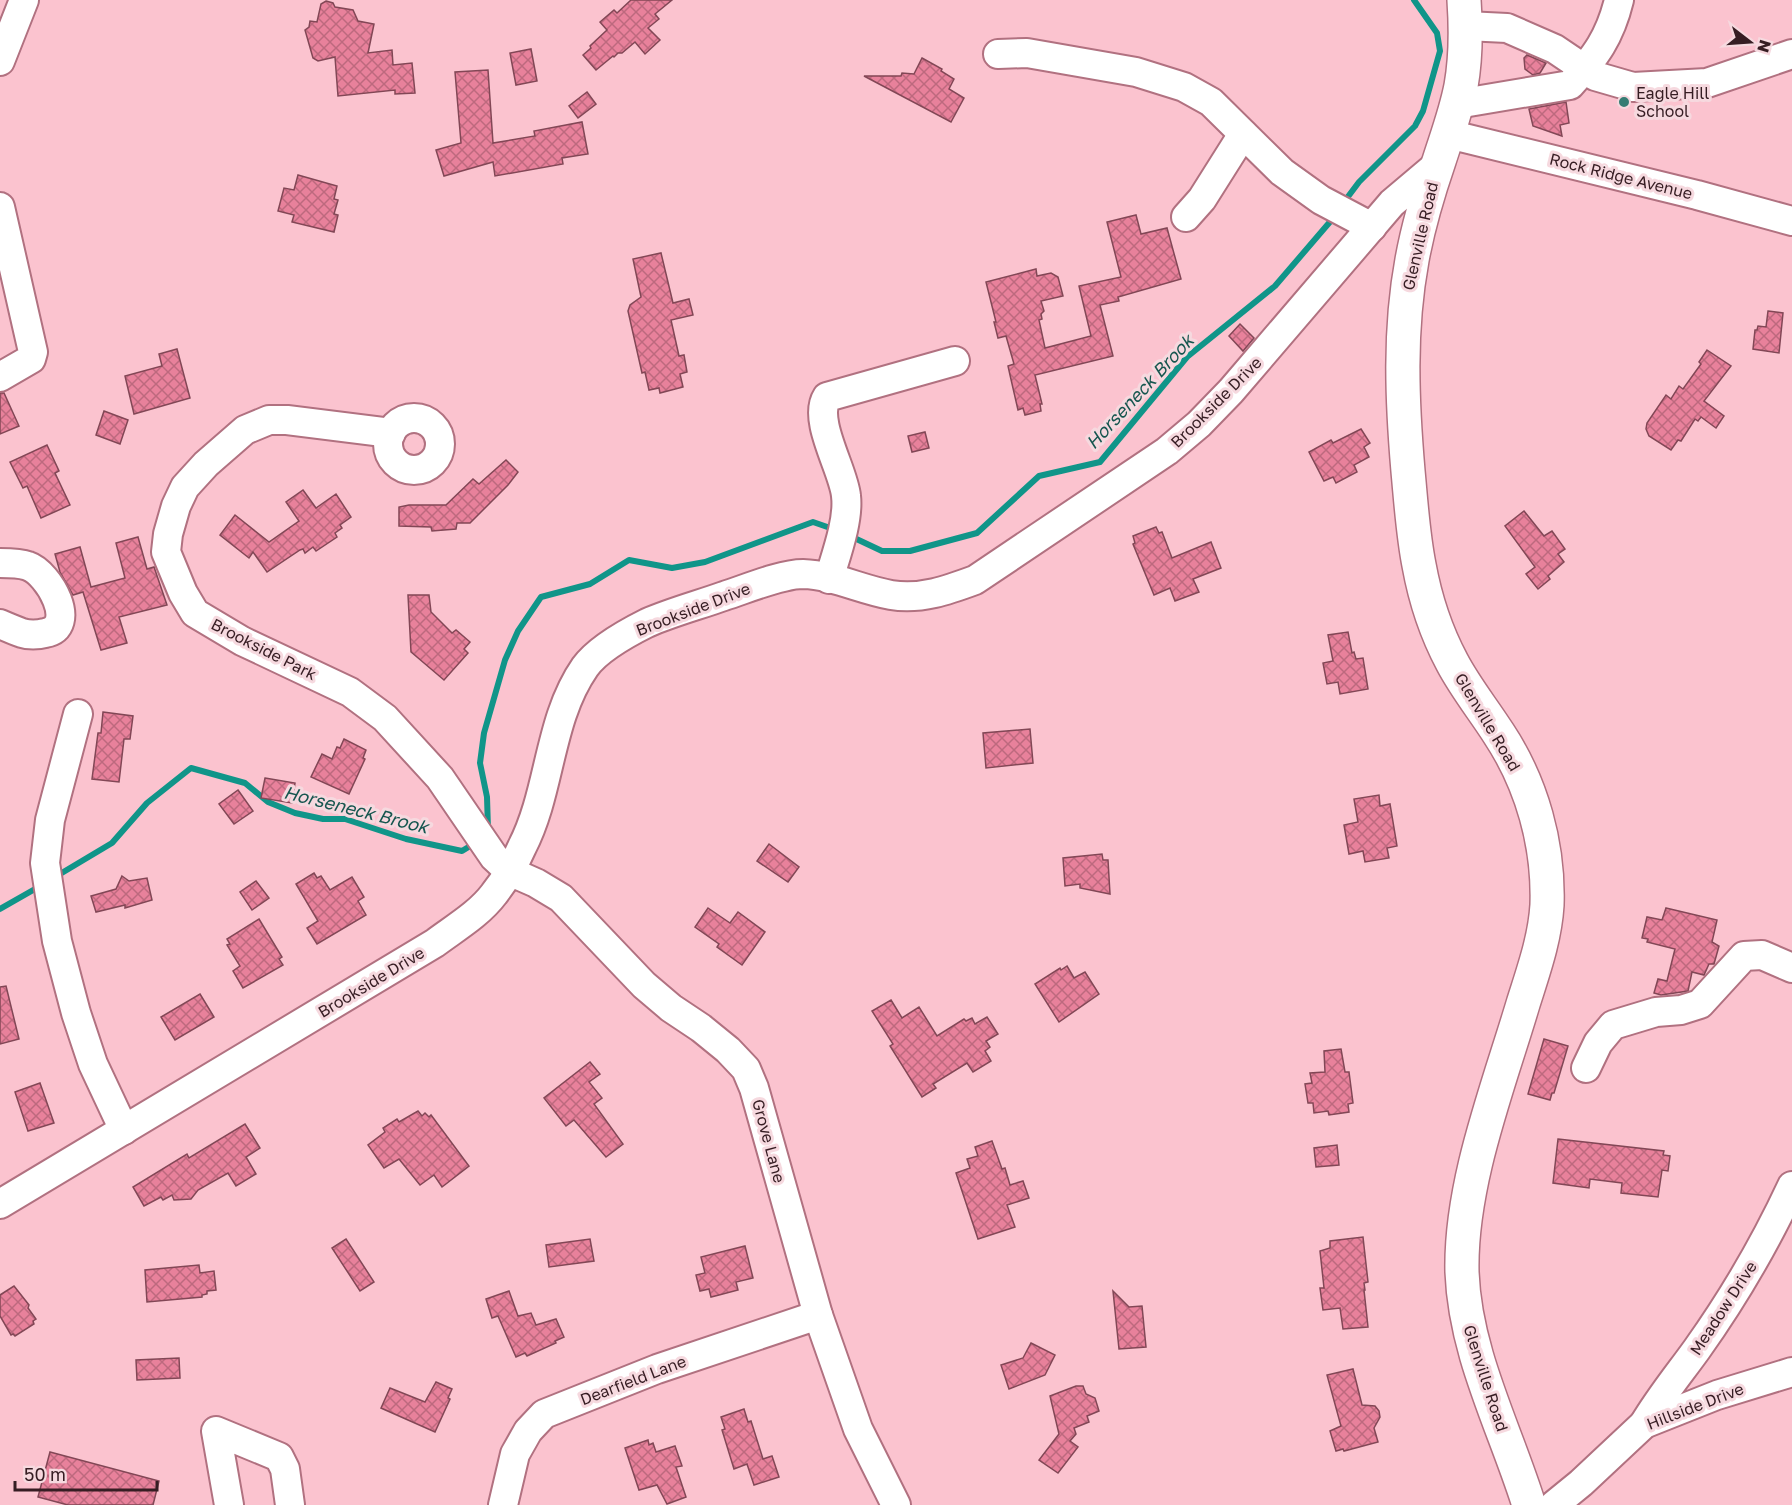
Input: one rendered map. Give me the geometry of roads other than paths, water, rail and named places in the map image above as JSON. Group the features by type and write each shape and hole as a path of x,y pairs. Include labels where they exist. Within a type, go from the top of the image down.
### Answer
{"main road":[{"name":"Glenville Road","path":"1465,13 1465,53 1453,119 1437,165 1412,257 1404,311 1402,374 1405,433 1419,564 1438,631 1451,660 1474,699 1500,735 1528,790 1540,829 1546,865 1547,908 1540,949 1475,1166 1464,1240 1462,1271 1470,1334 1485,1384 1518,1469 1529,1505"}],"street":[{"path":"2,43 24,0"},
{"path":"1453,119 1570,85 1585,69 1613,26 1619,0"},
{"path":"1465,13 1555,49 1595,76 1633,87 1707,83 1789,50"},
{"path":"998,54 1027,53 1125,70 1184,87 1211,102 1282,172 1350,215"},
{"name":"Rock Ridge Avenue","path":"1453,119 1697,195 1792,221"},
{"path":"1186,217 1202,199 1243,134"},
{"name":"Brookside Drive","path":"0,1204 435,944 475,913 494,895 501,864 523,847 561,718 585,666 621,637 649,622 687,608 766,582 801,574 893,596 919,596 944,592 975,580 1167,451 1199,424 1232,391 1350,215 1392,203 1437,165"},
{"path":"0,207 33,352 31,359 0,377"},
{"path":"829,579 841,532 846,494 832,455 824,417 825,399 955,361"},
{"name":"Brookside Park","path":"391,433 287,420 269,420 245,430 206,464 185,487 170,524 166,552 183,594 195,613 242,641 350,692 385,718 440,778 501,864"},
{"path":"0,563 30,566 53,590 60,610 60,624 52,632 23,633 0,624"},
{"path":"78,714 50,820 47,880 57,941 76,1013 93,1064 124,1130"},
{"name":"Grove Lane","path":"501,864 561,898 644,985 671,1008 701,1028 746,1069 754,1088 818,1315 858,1429 896,1505"},
{"path":"1587,1068 1598,1043 1613,1025 1656,1012 1681,1010 1700,1004 1744,956 1762,956 1792,968"},
{"name":"Meadow Drive","path":"1644,1424 1754,1263 1792,1186"},
{"name":"Dearfield Lane","path":"503,1505 515,1454 528,1431 544,1414 657,1369 818,1315"},
{"name":"Hillside Drive","path":"1554,1505 1644,1424 1717,1395 1792,1372"},
{"path":"229,1505 216,1431 279,1457 285,1469 290,1505"}],"waterway":[{"name":"Horseneck Brook","path":"1344,202 1359,182 1415,126 1423,111 1440,51 1437,33 1414,0"},
{"name":"Horseneck Brook","path":"848,535 882,551 910,551 977,533 1039,476 1100,462 1187,357 1275,286 1335,216"},
{"name":"Horseneck Brook","path":"488,829 487,797 480,763 484,733 505,660 518,631 541,597 590,584 629,560 672,568 705,562 813,522 836,530"},
{"name":"Horseneck Brook","path":"55,877 112,843 147,803 191,768 245,783 268,802 295,813 323,819 345,819 406,839 462,851 475,843"},
{"name":"Horseneck Brook","path":"0,909 42,885"}],"place":[{"name":"Eagle Hill School","path":"1624,102"}]}
